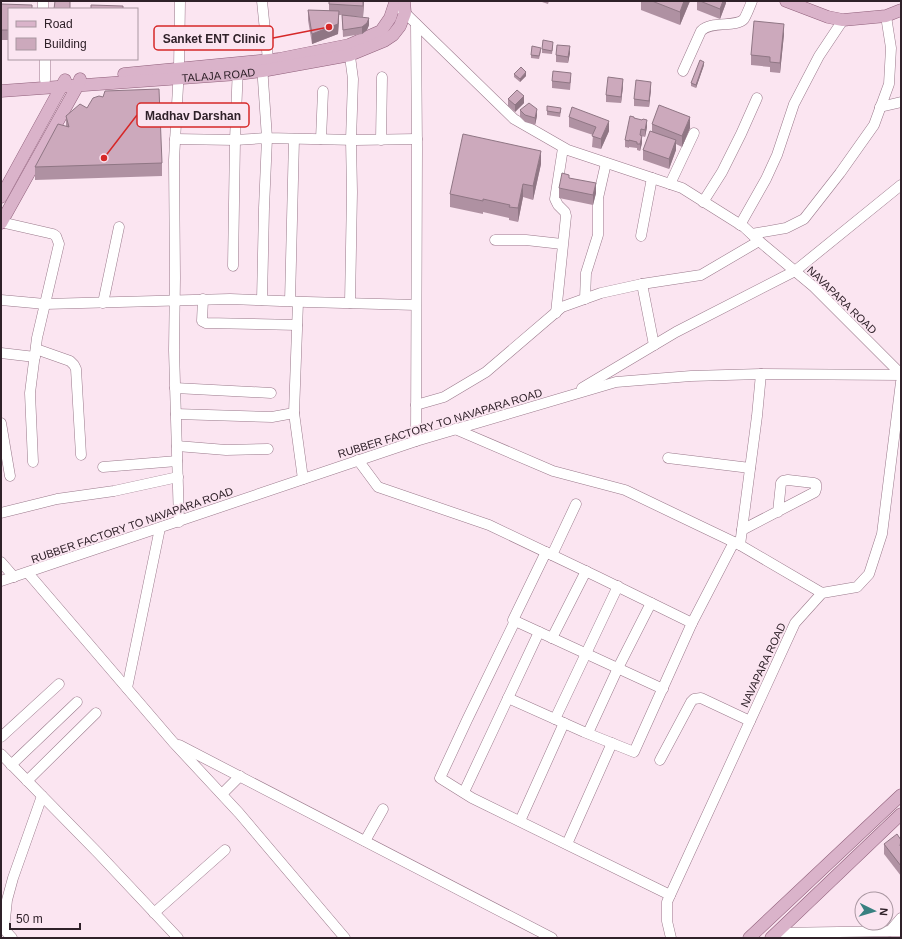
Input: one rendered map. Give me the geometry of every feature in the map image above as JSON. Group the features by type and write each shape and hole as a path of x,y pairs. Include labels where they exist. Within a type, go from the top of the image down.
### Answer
{"main road":[{"path":"786,1 828,17 843,20 886,16 901,10"},
{"name":"TALAJA ROAD","path":"1,91 79,81 238,68 349,50 384,41 388,31 400,26 400,5"},
{"name":"TALAJA ROAD","path":"1,82 45,80 63,83"},
{"path":"1,222 79,81"},
{"path":"1,197 63,83"},
{"path":"749,938 901,796"},
{"path":"773,936 901,814"}],"street":[{"path":"179,522 174,350 174,160 179,73 180,1"},
{"path":"262,1 267,138 262,300"},
{"path":"683,71 701,31 711,25 738,22 743,20 752,1"},
{"path":"400,5 416,24 514,118 563,148 682,188 740,225 795,271 676,332 568,396"},
{"path":"416,405 444,397 486,372 562,307 601,293 642,284 701,275 756,238 786,228 804,219 840,173 874,125 888,84 891,48 886,16"},
{"path":"740,225 766,179 777,155 794,104 819,56 843,20"},
{"path":"416,24 416,441"},
{"path":"890,43 901,44"},
{"path":"349,50 353,79 350,303"},
{"path":"44,60 45,80"},
{"path":"233,266 234,140 238,68"},
{"path":"381,140 382,77"},
{"path":"321,139 323,91"},
{"path":"703,202 722,172 757,98"},
{"path":"880,107 901,102"},
{"path":"670,184 694,133"},
{"path":"175,139 417,139"},
{"path":"294,139 294,302 297,325 294,412 303,479"},
{"path":"556,312 565,212 558,205 555,199 563,148"},
{"path":"586,298 586,273 598,235 598,198 606,163"},
{"path":"641,236 652,178"},
{"name":"NAVAPARA ROAD","path":"901,185 795,271 814,287 901,375"},
{"path":"1,222 52,234 56,236 59,244 35,353 30,393 33,462"},
{"path":"103,302 119,227"},
{"path":"495,240 526,240 562,244"},
{"path":"642,284 654,345"},
{"path":"1,300 45,304 230,298 294,302 416,305"},
{"path":"203,299 202,321 297,325"},
{"path":"1,353 35,353 70,362 74,365 76,369 81,455"},
{"path":"508,698 634,752 692,623 737,543 742,530 761,374"},
{"name":"RUBBER FACTORY TO NAVAPARA ROAD","path":"1,581 416,441 616,382 691,376 761,374 901,375"},
{"path":"455,429 553,471 625,490 737,543 822,593 857,587 869,574 882,534 901,382"},
{"path":"175,388 271,393"},
{"path":"176,414 272,417 294,412"},
{"path":"1,423 10,476"},
{"path":"176,446 226,450 268,449"},
{"path":"668,458 750,468"},
{"path":"103,467 177,460"},
{"path":"358,460 378,487 489,525 692,623"},
{"path":"1,513 58,499 121,490 178,477"},
{"path":"576,504 513,620 515,621 440,778 472,798 670,895"},
{"path":"742,530 778,512"},
{"path":"127,688 160,528"},
{"path":"1,562 14,577"},
{"path":"552,638 586,571"},
{"path":"28,573 173,742 239,812 345,938"},
{"path":"520,821 586,654 618,586"},
{"name":"NAVAPARA ROAD","path":"671,938 667,922 667,902 670,895 795,623 822,593"},
{"path":"588,733 618,668 651,603"},
{"path":"515,621 663,689"},
{"path":"464,792 540,632"},
{"path":"1,737 60,684"},
{"path":"660,760 694,699 701,698 750,721"},
{"path":"11,765 77,702"},
{"path":"27,781 96,713"},
{"path":"173,742 552,938"},
{"path":"567,844 612,743"},
{"path":"2,757 99,854 178,938"},
{"path":"222,794 240,776"},
{"path":"5,932 7,900 13,878 42,796"},
{"path":"365,841 383,809"},
{"path":"154,913 225,850"},
{"path":"894,926 901,918"},
{"path":"773,936 890,931"}],"building":[{"path":"55,1 70,1 70,8 54,8"},
{"path":"329,1 363,1 363,6 329,4"},
{"path":"652,1 684,1 680,12"},
{"path":"700,1 723,1 720,9"},
{"path":"1,4 32,5 32,8 8,8 8,30 1,30"},
{"path":"91,5 123,6 123,8 91,8"},
{"path":"308,10 339,11 338,24 312,34"},
{"path":"342,15 369,18 367,23 362,27 343,30"},
{"path":"754,21 784,24 780,63 770,62 770,57 751,55"},
{"path":"543,40 553,42 552,51 542,49"},
{"path":"557,45 570,46 568,57 556,55"},
{"path":"532,46 541,48 539,56 531,55"},
{"path":"700,60 704,62 696,85 691,83"},
{"path":"521,67 526,72 520,79 514,74"},
{"path":"553,71 571,73 570,83 552,81"},
{"path":"608,77 623,79 621,97 606,95"},
{"path":"636,80 651,82 649,101 634,99"},
{"path":"159,89 162,163 35,167 58,124 69,127 66,116 80,104 87,108 93,98 99,96 103,97 105,91"},
{"path":"517,90 524,96 515,105 508,99"},
{"path":"529,103 537,109 535,118 525,115 520,110"},
{"path":"659,105 690,117 682,136 652,124"},
{"path":"547,106 561,108 560,113 547,111"},
{"path":"572,107 609,121 601,139 592,136 596,127 569,117"},
{"path":"630,116 647,120 645,130 641,129 640,135 642,136 640,144 625,140"},
{"path":"650,131 676,140 669,159 643,150"},
{"path":"463,134 541,151 533,186 523,184 518,208 509,207 510,205 483,199 483,201 450,194"},
{"path":"562,173 569,175 569,178 596,183 593,195 559,188"},
{"path":"897,834 901,840 901,866 884,844"}],"place":[{"name":"Sanket ENT Clinic","path":"329,27"},
{"name":"Madhav Darshan","path":"104,158"}]}
